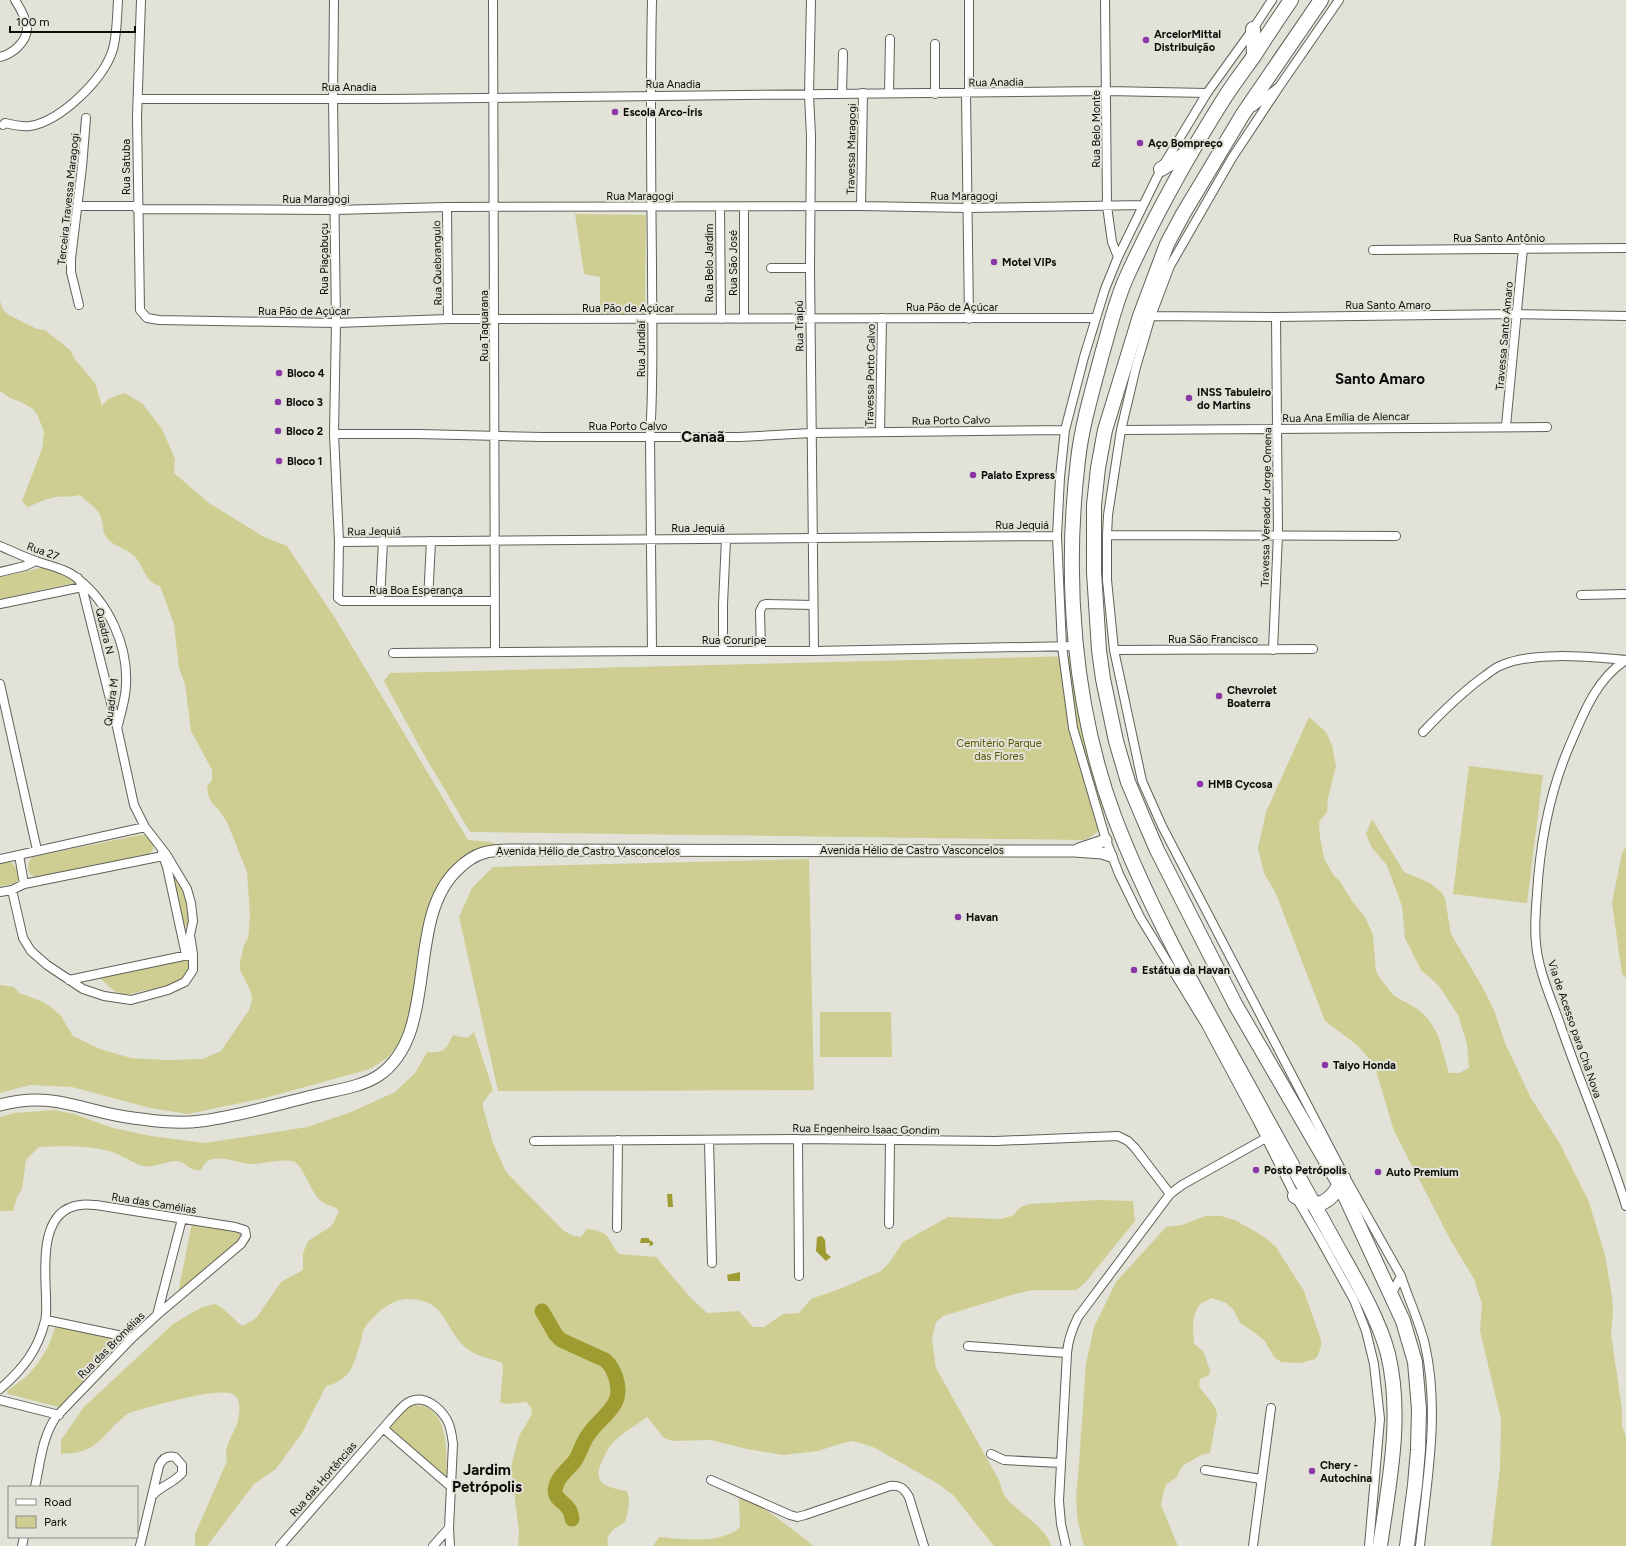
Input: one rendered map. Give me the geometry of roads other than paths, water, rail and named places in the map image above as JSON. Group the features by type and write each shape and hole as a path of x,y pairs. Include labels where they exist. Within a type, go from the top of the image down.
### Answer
{"highway":[{"path":"1291,0 1227,94 1160,206 1126,278 1113,317 1089,402 1078,460 1073,513 1068,646 1102,778 1113,814 1148,894 1208,1020 1315,1204 1363,1293 1387,1351 1391,1376 1395,1424 1380,1546"},
{"path":"1321,0 1243,114 1183,214 1168,244 1140,316 1105,430 1098,468 1094,505 1094,572 1099,650 1103,679 1116,741 1128,782 1149,832 1236,1004 1342,1180 1403,1321 1410,1342 1415,1362 1418,1385 1418,1450 1407,1546"},
{"path":"1253,29 1254,56"},
{"path":"1162,168 1194,149"},
{"path":"1295,1196 1315,1204 1327,1201 1342,1180"}],"street":[{"path":"0,57 16,49 24,38 27,30 26,24 15,0"},
{"path":"3,125 5,123 29,126 41,123 77,100 90,87 104,68 113,48 118,0"},
{"name":"Rua Satuba","path":"141,0 137,117 137,207 140,310 147,318 159,320"},
{"name":"Rua Piaçabuçu","path":"334,0 333,98 336,323 334,434 339,542 339,599"},
{"name":"Rua Taquarana","path":"493,0 495,207 495,651"},
{"name":"Rua Jundiaí","path":"652,0 650,95 652,319 652,403 650,437 652,651"},
{"name":"Rua Traipú","path":"811,0 809,95 811,136 810,319 814,652"},
{"path":"969,0 967,94 969,319"},
{"name":"Rua Belo Monte","path":"1105,0 1107,206 1112,242 1118,257"},
{"path":"1272,0 1207,93 1162,168 1118,257 1105,289 1084,357 1065,430 1060,476 1057,536 1068,646 1073,728 1111,856 1140,918 1208,1020 1295,1196 1354,1300 1366,1331 1374,1364 1380,1419 1369,1546"},
{"path":"1339,0 1232,158 1170,266 1151,316 1136,367 1121,430 1108,515 1107,580 1114,650 1142,781 1162,826 1342,1180 1400,1276 1425,1345 1432,1390 1431,1435 1429,1473 1420,1546"},
{"path":"888,94 890,39"},
{"path":"935,44 935,94"},
{"path":"842,94 843,53"},
{"path":"1243,114 1279,87"},
{"name":"Rua Anadia","path":"138,99 494,98 650,95 967,94 1107,91 1207,93"},
{"name":"Travessa Maragogi","path":"861,206 863,94"},
{"name":"Terceira Travessa Maragogi","path":"79,305 71,272 70,259 82,167 86,118"},
{"name":"Rua Maragogi","path":"77,206 335,210 447,207 651,208 861,206 967,208 1143,205"},
{"name":"Rua Quebrangulo","path":"447,207 448,319"},
{"name":"Rua Belo Jardim","path":"720,207 721,319"},
{"name":"Rua São José","path":"744,207 744,319"},
{"name":"Travessa Santo Amaro","path":"1506,426 1523,248"},
{"name":"Rua Santo Antônio","path":"1373,250 1626,248"},
{"path":"771,268 810,268"},
{"name":"Rua Santo Amaro","path":"1151,316 1276,317 1516,314 1626,316"},
{"name":"Travessa Vereador Jorge Omena","path":"1273,650 1278,534 1276,317"},
{"name":"Travessa Porto Calvo","path":"880,432 882,318"},
{"name":"Rua Pão de Açúcar","path":"159,320 336,323 448,319 1096,318"},
{"name":"Rua Ana Emília de Alencar","path":"1121,430 1506,426 1547,427"},
{"name":"Rua Porto Calvo","path":"334,434 740,438 811,433 1065,430"},
{"path":"1107,535 1278,534 1396,536"},
{"name":"Rua Jequiá","path":"339,542 1057,536"},
{"path":"723,651 723,604 726,539"},
{"path":"380,601 383,541"},
{"path":"428,601 431,541"},
{"name":"Rua 27","path":"0,546 57,568 78,578 90,591"},
{"path":"0,572 26,566 36,561"},
{"path":"78,578 82,587"},
{"path":"0,604 82,587 90,591"},
{"name":"Quadra N","path":"82,587 117,727"},
{"name":"Quadra M","path":"90,591 106,610 121,643 126,661 125,699 117,727 134,805 145,827 157,841 176,869 187,889 191,903 193,921 190,936 190,955"},
{"path":"1582,595 1626,594"},
{"name":"Rua Boa Esperança","path":"339,599 342,601 494,601"},
{"path":"761,650 760,611 763,605 813,606"},
{"name":"Rua Coruripe","path":"393,653 761,650 814,652 1068,646"},
{"name":"Rua São Francisco","path":"1114,650 1313,649"},
{"path":"1423,732 1467,689 1500,665 1519,659 1544,657 1584,656 1626,660"},
{"name":"Via de Acesso para Chã Nova","path":"1626,660 1607,675 1595,691 1565,758 1556,785 1548,812 1539,858 1536,943 1541,969 1549,994 1571,1056 1612,1160 1626,1206"},
{"path":"0,684 37,850"},
{"path":"0,859 145,827"},
{"name":"Avenida Hélio de Castro Vasconcelos","path":"1074,851 1106,840"},
{"name":"Quadra M","path":"12,890 23,938 31,951 47,965 69,980 84,989 104,996 131,1000 168,990 185,982 193,970 163,856 157,841"},
{"name":"Avenida Hélio de Castro Vasconcelos","path":"0,1105 25,1099 55,1100 131,1118 170,1122 200,1121 241,1114 363,1083 376,1077 386,1070 397,1057 412,1026 431,916 440,892 448,880 465,863 481,853 513,850 1074,851 1102,853 1111,856"},
{"path":"19,855 24,884"},
{"path":"0,892 12,890 24,884 163,856"},
{"path":"69,980 190,955"},
{"name":"Rua Engenheiro Isaac Gondim","path":"534,1141 798,1139 996,1141 1118,1136 1128,1141 1135,1148 1170,1194"},
{"path":"1066,1546 1061,1524 1059,1501 1067,1353 1071,1334 1078,1317 1170,1194 1182,1185 1266,1138"},
{"path":"798,1139 799,1276"},
{"path":"617,1228 618,1140"},
{"path":"708,1140 712,1263"},
{"path":"889,1224 890,1140"},
{"name":"Rua das Camélias","path":"46,1320 45,1252 47,1239 52,1228 67,1209 80,1205 96,1205 243,1229 246,1232 246,1236 241,1244"},
{"path":"157,1315 182,1219"},
{"name":"Rua das Bromélias","path":"35,1486 46,1437 53,1422 132,1338 241,1244"},
{"path":"1391,1294 1400,1276"},
{"path":"0,1389 14,1377 30,1358 46,1320 132,1338"},
{"path":"968,1346 1067,1353"},
{"path":"0,1400 59,1415"},
{"name":"Rua das Hortências","path":"280,1546 383,1428 406,1404 411,1401 424,1400 434,1405 447,1420 453,1444 448,1528 450,1546"},
{"path":"1253,1546 1272,1408"},
{"path":"383,1428 450,1486"},
{"path":"991,1454 1004,1460 1061,1463"},
{"path":"140,1546 153,1495 158,1466 167,1457 175,1457 182,1465 182,1473 176,1479 158,1489 153,1495"},
{"path":"1205,1470 1261,1480"},
{"path":"711,1480 784,1513 797,1517 890,1486 900,1486 909,1497 924,1546"},
{"path":"433,1546 448,1528"}],"waterway":[{"path":"542,1311 556,1335 561,1340 607,1362 614,1373 618,1388 615,1403 611,1410 588,1435 576,1459 561,1476 557,1483 555,1494 569,1509 572,1519"}],"place":[{"name":"ArcelorMittal Distribuição","path":"1146,40"},
{"name":"Escola Arco-Íris","path":"615,112"},
{"name":"Aço Bompreço","path":"1140,143"},
{"name":"Motel VIPs","path":"994,262"},
{"name":"Bloco 4","path":"279,373"},
{"name":"INSS Tabuleiro do Martins","path":"1189,398"},
{"name":"Bloco 3","path":"278,402"},
{"name":"Bloco 2","path":"278,431"},
{"name":"Bloco 1","path":"279,461"},
{"name":"Palato Express","path":"973,475"},
{"name":"Chevrolet Boaterra","path":"1219,696"},
{"name":"HMB Cycosa","path":"1200,784"},
{"name":"Havan","path":"958,917"},
{"name":"Estátua da Havan","path":"1134,970"},
{"name":"Taiyo Honda","path":"1325,1065"},
{"name":"Posto Petrópolis","path":"1256,1170"},
{"name":"Auto Premium","path":"1378,1172"},
{"name":"Chery - Autochina","path":"1312,1471"}],"district":[{"name":"Santo Amaro","path":"1380,379"},
{"name":"Canaã","path":"703,437"},
{"name":"Jardim Petrópolis","path":"487,1478"}],"park label":[{"name":"Cemitério Parque das Flores","path":"999,749"}]}
